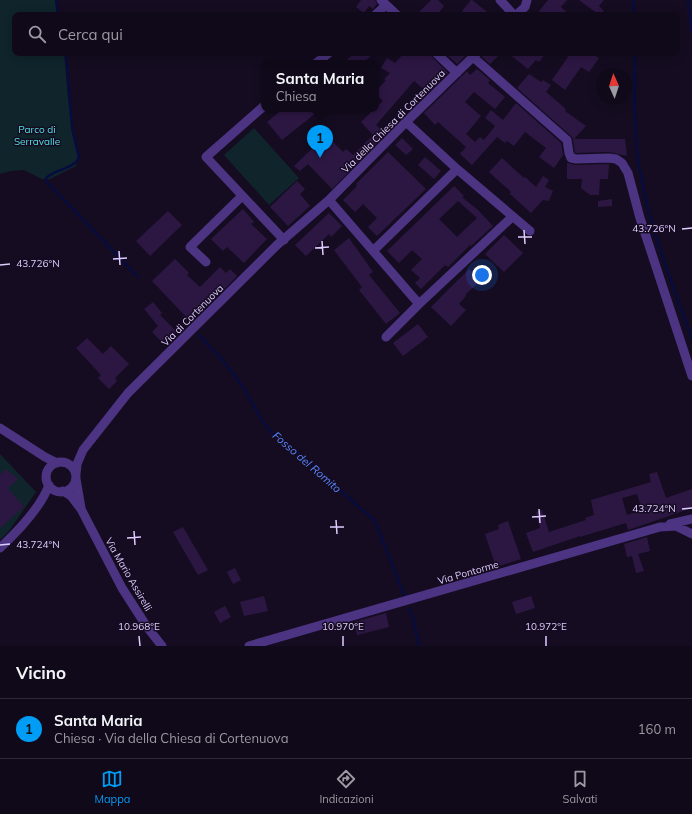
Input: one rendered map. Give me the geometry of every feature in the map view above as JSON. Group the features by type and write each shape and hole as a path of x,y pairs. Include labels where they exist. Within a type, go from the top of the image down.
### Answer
{"street":[{"path":"500,0 512,12"},
{"path":"377,12 384,2 394,12"},
{"path":"518,12 526,4"},
{"path":"439,56 457,73"},
{"name":"Via della Chiesa di Cortenuova","path":"326,202 474,56"},
{"path":"476,56 567,140 571,158 609,158 616,159 622,163 628,173 640,218 692,376"},
{"path":"261,109 206,158 284,240"},
{"path":"406,122 457,169 530,231"},
{"path":"373,251 457,169"},
{"path":"206,262 190,247 242,196"},
{"path":"326,202 373,251 418,304"},
{"name":"Via di Cortenuova","path":"76,477 77,464 83,450 128,393 284,240 326,202"},
{"path":"386,337 418,304 512,217"},
{"path":"0,428 45,457 71,466 76,477 81,510"},
{"path":"33,450 56,489 71,496 81,510"},
{"name":"Via di Cortenuova","path":"47,472 50,468 60,462 68,460 83,450"},
{"path":"0,548 13,536 45,496 56,489 72,487 76,477"},
{"name":"Via Mario Assirelli","path":"81,510 125,593 147,627 162,646"},
{"path":"660,527 692,518"},
{"name":"Via Pontorme","path":"249,646 660,527 676,526 692,534"}],"green space":[{"name":"Parco di Serravalle","path":"0,0 55,0 57,12 12,12 12,56 64,56 68,98 78,156 76,166 50,179 42,179 24,170 10,171 0,174"},
{"path":"254,128 299,178 269,205 224,155"},
{"path":"0,454 36,492 9,531 0,540"}],"building":[{"path":"361,0 375,0 377,4 373,9 369,6 365,12 356,7"},
{"path":"431,0 438,0 444,6 439,12 419,12"},
{"path":"472,0 487,12 464,12 462,11"},
{"path":"548,0 567,0 561,7 567,12 538,12"},
{"path":"579,0 604,0 599,6 604,11 595,12"},
{"path":"351,56 371,56 366,60 347,60"},
{"path":"401,56 432,56 448,73 428,93 414,81 376,125 386,134 332,189 308,164 300,171 294,166 326,135 343,152 346,149 353,155 373,135 361,122 371,112 379,112 379,104 383,101 379,98 379,88 386,80 384,79 390,73 381,68 387,58 395,63"},
{"path":"448,56 465,56 457,64"},
{"path":"482,56 498,56 490,64"},
{"path":"512,56 544,56 539,62 536,60 528,69"},
{"path":"566,56 596,56 599,58 589,72 581,67 565,90 552,80 568,57"},
{"path":"477,69 490,80 488,83 505,97 495,109 474,92 465,102 481,116 466,134 475,142 480,137 484,140 495,126 485,118 491,110 503,120 516,103 561,143 563,155 554,168 539,157 546,148 525,132 514,146 507,141 505,143 497,137 472,165 460,154 466,147 438,122 435,125 424,113 467,71 470,75"},
{"path":"529,74 541,82 543,80 551,85 546,92 566,109 565,111 586,126 574,139 625,139 627,156 609,152 575,153 573,139 571,136 517,88"},
{"path":"279,112 317,112 282,140 267,122"},
{"path":"402,138 413,149 406,155 395,145"},
{"path":"388,152 426,189 377,236 368,227 377,218 363,204 355,212 343,200 357,186 356,184"},
{"path":"425,157 441,171 434,179 418,165"},
{"path":"502,158 536,187 543,176 549,180 545,187 553,191 549,201 543,200 531,213 510,194 511,192 489,172"},
{"path":"567,163 576,165 609,164 608,179 600,179 599,195 590,195 581,188 582,179 567,179"},
{"path":"297,181 305,189 300,194 310,206 288,226 270,207"},
{"path":"454,186 464,196 462,197 478,210 493,226 471,246 470,245 448,267 445,265 421,289 415,283 420,278 411,270 422,259 412,250 399,263 387,251","holes":["458,201 477,218 457,237 439,219"]},
{"path":"612,199 612,206 598,207 598,201"},
{"path":"243,209 254,222 251,224 267,239 244,263 227,247 223,251 211,239"},
{"path":"168,211 182,225 150,256 136,241"},
{"path":"329,213 342,226 331,237 329,234 306,256 295,245"},
{"path":"504,235 523,253 504,272 485,254"},
{"path":"349,238 373,272 369,275 400,313 386,324 359,290 362,287 334,250"},
{"path":"175,259 189,273 187,275 200,287 220,267 226,273 230,269 237,276 221,293 219,291 189,320 152,281"},
{"path":"469,269 481,280 465,295 466,296 459,304 466,310 451,326 431,307"},
{"path":"153,302 162,313 160,315 177,332 164,344 152,332 158,326 144,309"},
{"path":"418,324 428,337 403,356 393,343"},
{"path":"87,338 103,354 111,346 129,364 115,378 117,381 109,389 98,378 101,375 76,348"},
{"path":"6,469 18,479 8,488 24,507 0,528 0,475"},
{"path":"657,472 666,498 692,489 692,508 628,530 626,523 580,536 533,552 526,533 540,528 536,512 542,510 549,532 586,520 585,518 594,515 591,500 651,482 649,474","holes":["637,494 642,510 627,515 622,498"]},
{"path":"508,521 521,559 496,567 485,534 499,529 498,525"},
{"path":"183,527 208,570 198,575 173,532"},
{"path":"647,537 650,551 638,554 644,571 636,573 632,556 627,557 624,544"},
{"path":"235,568 241,580 233,584 227,572"},
{"path":"264,596 268,611 244,616 240,602"},
{"path":"531,596 535,608 516,614 512,602"},
{"path":"225,606 231,617 220,623 214,612"},
{"path":"386,613 389,627 357,635 354,622"}],"waterway":[{"name":"Fosso del Romito","path":"56,0 58,12"},
{"path":"633,0 634,12"},
{"path":"688,0 692,32"},
{"name":"Fosso del Romito","path":"66,56 72,128 79,158 68,167 50,175 46,178 46,181 138,277"},
{"path":"635,56 636,138 643,187 661,253 692,339"},
{"name":"Fosso del Romito","path":"199,335 225,363 243,387 263,422 273,434 295,450 375,521 404,595"},
{"path":"409,609 413,618 419,646"}],"place":[{"name":"Santa Maria","path":"320,158"}]}
